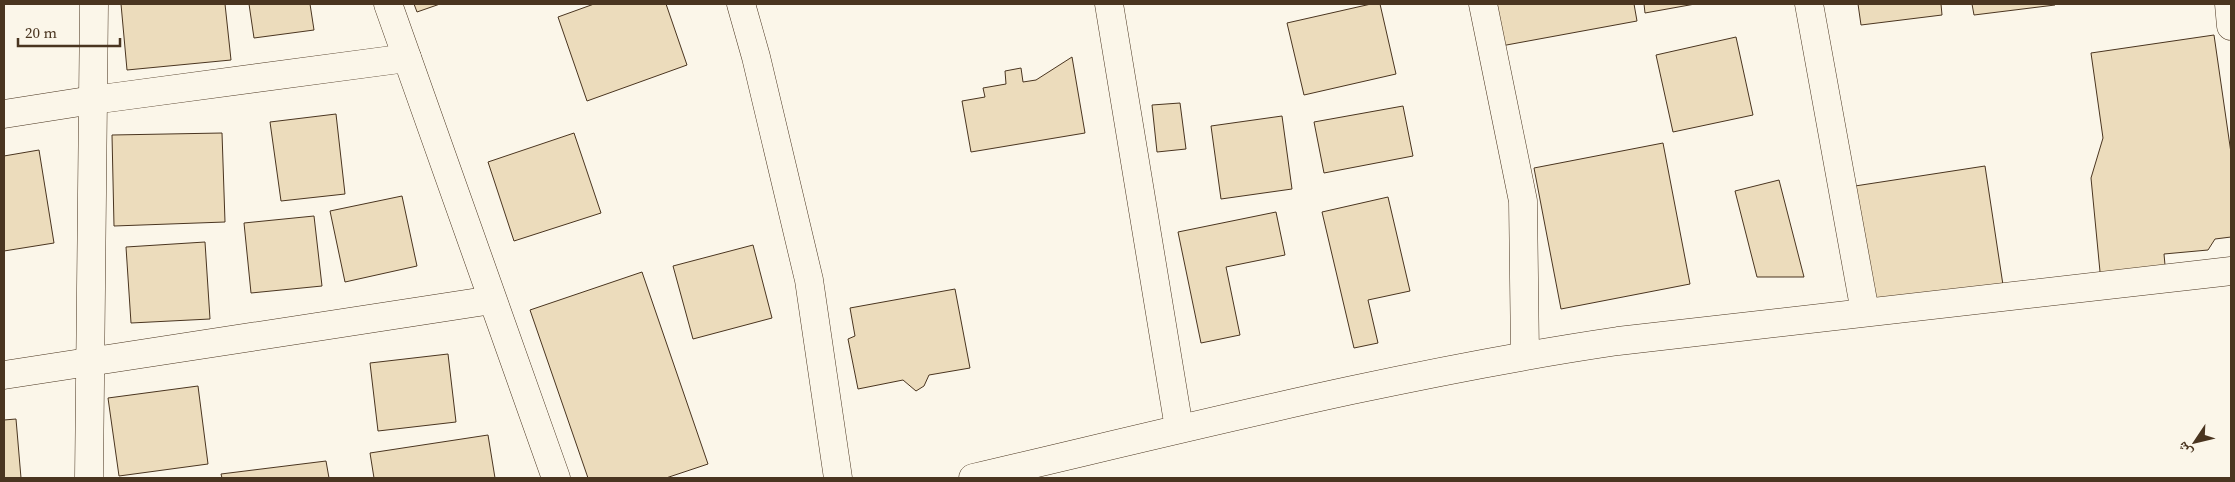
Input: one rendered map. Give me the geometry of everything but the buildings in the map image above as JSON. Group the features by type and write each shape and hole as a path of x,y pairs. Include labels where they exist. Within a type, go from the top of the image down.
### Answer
{"street":[{"path":"89,478 94,4"},
{"path":"388,4 556,478"},
{"path":"741,4 756,57 809,280 838,478"},
{"path":"1109,4 1179,428"},
{"path":"1483,4 1523,201 1525,354"},
{"path":"1809,4 1865,312"},
{"path":"2229,4 2231,26"},
{"path":"4,114 93,100 407,58"},
{"path":"973,478 1179,428 1525,354 1618,341 2231,271"},
{"path":"4,374 492,300"}]}
